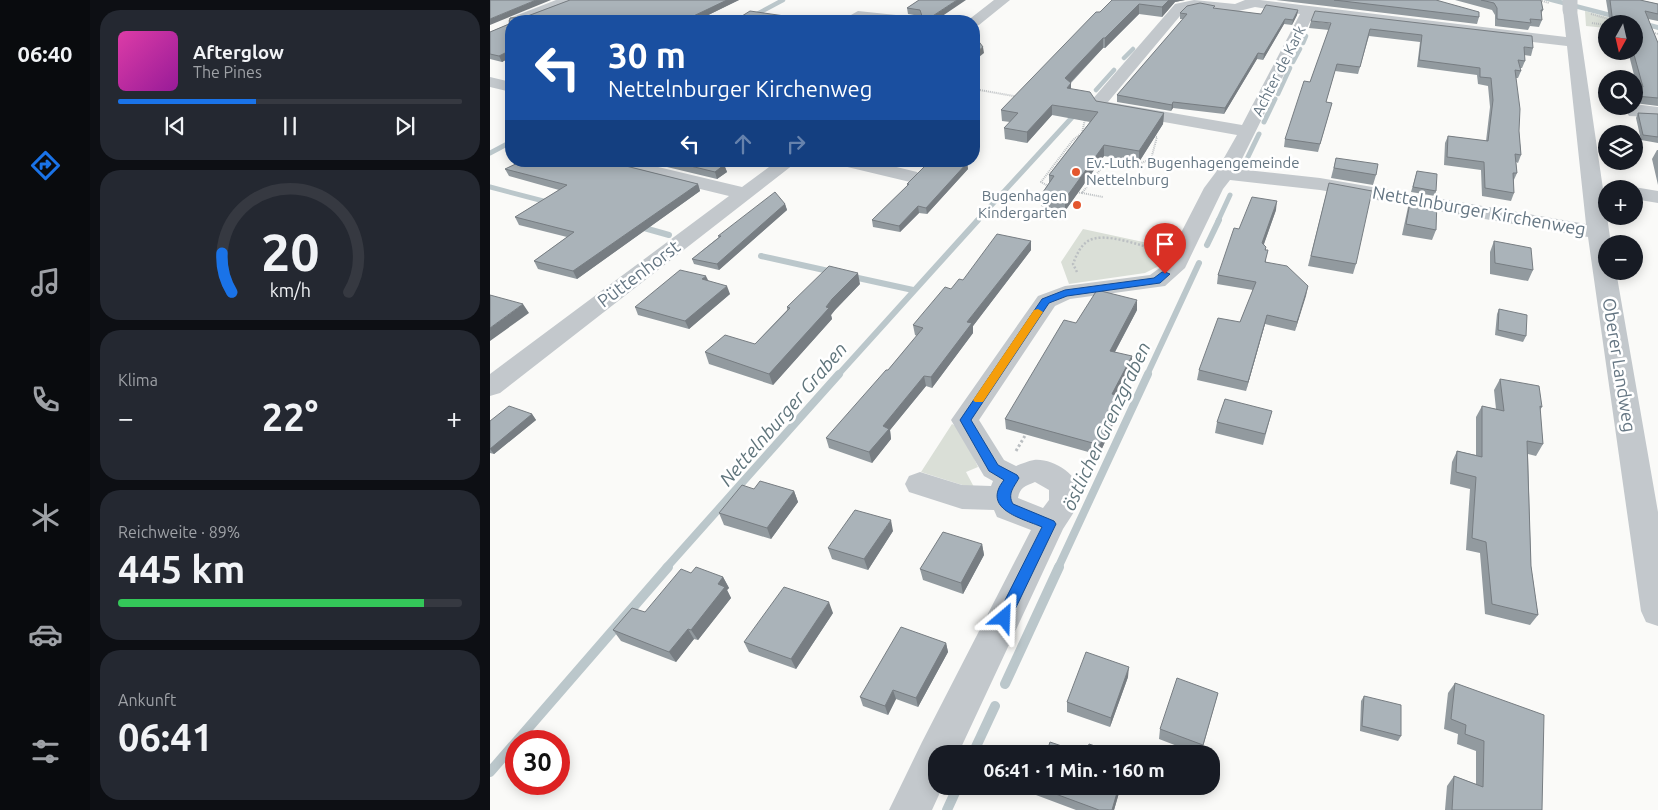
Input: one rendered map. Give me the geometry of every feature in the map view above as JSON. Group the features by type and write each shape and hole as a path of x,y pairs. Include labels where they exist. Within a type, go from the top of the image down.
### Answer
{"street":[{"path":"528,15 568,0"},
{"path":"980,17 1003,0"},
{"path":"1093,107 1180,7 1200,3 1235,8 1253,2 1574,42"},
{"name":"Oberer Landweg","path":"1565,4 1574,42 1599,180"},
{"name":"Achter de Kark","path":"1225,174 1309,10"},
{"path":"858,15 872,15"},
{"path":"1486,15 1486,31"},
{"path":"490,82 505,86"},
{"name":"Achter de Kark","path":"1093,107 1248,131"},
{"path":"1643,110 1658,112"},
{"path":"633,167 745,194"},
{"name":"Püttenhorst","path":"490,387 781,167"},
{"path":"872,167 910,176"},
{"path":"1050,524 1008,508 1008,489 965,420 1046,301 1065,293 1157,280 1174,268 1214,188 1225,174"},
{"name":"Nettelnburger Kirchenweg","path":"1225,174 1320,184 1598,232"},
{"path":"1643,194 1658,197"},
{"name":"Oberer Landweg","path":"1598,225 1658,611"},
{"path":"920,484 962,497 1008,489 1035,471 1050,474 1060,481 1065,490 1064,500 1050,524 942,745"},
{"path":"910,810 928,773"}],"path":[{"path":"1538,0 1536,1 1565,4"},
{"path":"1647,31 1658,34"},
{"path":"980,90 1020,97"},
{"path":"1055,188 1046,187 1041,182 1073,140 1082,133 1084,122 1093,107"},
{"path":"1082,133 1090,134"},
{"path":"1149,136 1157,137 1151,159"},
{"path":"1099,162 1129,168 1151,159 1205,166 1225,174"},
{"path":"1082,193 1105,164"},
{"path":"1085,182 1090,183"},
{"path":"1073,192 1103,197"},
{"path":"1085,290 1073,264 1078,250 1093,239 1103,238 1181,255"}],"shaded area":[{"path":"1543,0 1561,0 1619,15 1600,15"},
{"path":"1585,11 1600,15 1598,15 1598,27 1586,26"},
{"path":"1643,21 1658,25 1658,30 1643,26"},
{"path":"1083,229 1171,248 1163,264 1145,273 1069,284 1061,262"},
{"path":"952,424 960,428 978,467 966,472 975,489 921,472"}],"building":[{"path":"490,0 536,0 490,19"},
{"path":"570,0 727,0 696,15 530,15"},
{"path":"919,0 957,0 934,15 922,15 920,10 907,8"},
{"path":"1112,0 1169,0 1162,7 1139,4 1065,78 1071,83 1067,88 1090,92 1096,101 1164,113 1139,151 1104,145 1065,199 1041,195 1054,176 1049,175 1098,112 1052,105 1027,132 1004,128 1018,113 1001,110 1096,12 1100,12"},
{"path":"1334,0 1436,0 1479,12 1479,17"},
{"path":"1481,0 1541,0 1542,20 1530,19 1531,23 1497,19 1497,8 1494,3"},
{"path":"1610,0 1640,0 1658,4 1658,14 1645,11 1658,43 1658,98 1643,97 1643,70 1638,70 1636,60 1643,60 1643,15 1612,15"},
{"path":"1200,3 1215,6 1213,8 1261,14 1266,5 1298,10 1293,20 1285,19 1264,54 1258,53 1225,108 1173,102 1172,105 1117,95 1187,14 1180,13 1187,6"},
{"path":"750,11 778,15 744,15"},
{"path":"1315,11 1532,36 1533,48 1524,47 1525,61 1518,60 1521,71 1515,70 1520,109 1521,155 1515,154 1517,173 1513,173 1514,193 1485,188 1484,162 1447,157 1448,136 1488,141 1493,100 1491,78 1480,77 1480,68 1419,60 1422,35 1370,29 1360,67 1337,64 1326,102 1332,103 1320,144 1285,139 1304,81 1310,82 1331,23 1311,21"},
{"path":"505,26 505,53 499,56 490,54 490,32"},
{"path":"1643,113 1658,114 1658,137 1643,135 1643,125 1641,125 1638,115 1643,115"},
{"path":"1336,158 1378,164 1376,175 1334,168"},
{"path":"509,167 630,167 698,184 573,271 534,261 574,232 515,217 567,185 505,169"},
{"path":"695,167 721,167 715,172"},
{"path":"924,167 963,167 926,208 918,206 899,226 872,220 909,184 907,184"},
{"path":"1417,171 1437,174 1436,191 1413,187"},
{"path":"1329,183 1372,191 1356,264 1311,256"},
{"path":"775,192 785,204 717,264 692,259 721,236 718,236"},
{"path":"1252,197 1277,201 1262,243 1266,247 1265,250 1268,250 1265,262 1287,266 1308,286 1297,322 1267,315 1248,382 1199,370 1218,318 1240,322 1256,282 1218,275 1234,228 1239,229"},
{"path":"1411,197 1437,201 1436,230 1406,224"},
{"path":"997,234 1031,241 967,322 972,323 931,377 924,376 883,426 889,429 869,452 826,438 888,370 923,328 913,325 945,287 951,289 959,279 963,280"},
{"path":"1494,241 1531,248 1533,270 1495,263"},
{"path":"829,266 858,273 832,299 826,307 829,308 769,374 705,352 725,335 755,344 790,308 787,307"},
{"path":"680,270 706,276 702,279 727,286 685,321 635,307"},
{"path":"1097,290 1137,300 1110,351 1132,356 1112,394 1122,397 1100,445 1005,419 1064,320 1076,323"},
{"path":"490,295 523,304 490,328"},
{"path":"1499,309 1527,315 1526,336 1498,330"},
{"path":"1500,379 1539,386 1542,407 1540,406 1543,444 1527,441 1531,566 1538,615 1492,604 1486,542 1472,538 1476,477 1456,472 1457,451 1482,457 1482,406 1504,411"},
{"path":"1225,399 1272,411 1265,434 1217,422"},
{"path":"509,406 532,414 490,449 490,421"},
{"path":"760,481 794,491 767,528 719,513 742,485 754,489"},
{"path":"855,510 891,520 864,559 828,548"},
{"path":"943,532 982,544 961,583 920,569"},
{"path":"696,567 723,577 718,584 725,587 691,630 688,629 669,652 613,630 632,608 645,612 681,569 691,573"},
{"path":"784,587 829,602 791,659 744,642"},
{"path":"901,627 946,643 916,698 893,690 885,706 860,697"},
{"path":"1086,652 1129,667 1111,718 1067,702"},
{"path":"1177,678 1218,693 1203,745 1160,729"},
{"path":"1455,683 1544,715 1542,810 1452,810 1454,776 1483,787 1484,741 1465,734 1466,725 1451,719"},
{"path":"1364,696 1401,705 1401,736 1362,726"},
{"path":"1058,795 1116,795 1112,810 1099,810"}],"waterway":[{"path":"755,15 783,0"},
{"path":"1303,43 1306,36"},
{"path":"1124,58 1133,49"},
{"path":"1293,62 1300,49"},
{"path":"1278,94 1290,68"},
{"path":"1096,90 1114,70"},
{"path":"1264,122 1275,99"},
{"name":"Nettelnburger Graben","path":"977,221 1077,112"},
{"path":"1245,163 1259,134"},
{"path":"490,153 505,145"},
{"path":"490,187 551,203"},
{"name":"östlicher Grenzgraben","path":"1218,221 1230,195"},
{"name":"Nettelnburger Graben","path":"838,375 978,220"},
{"name":"östlicher Grenzgraben","path":"1207,245 1219,220"},
{"path":"637,226 669,235"},
{"path":"761,256 833,272"},
{"name":"östlicher Grenzgraben","path":"1147,375 1199,263"},
{"path":"849,276 913,290"},
{"name":"Nettelnburger Graben","path":"666,568 839,374"},
{"name":"östlicher Grenzgraben","path":"1058,568 1148,374"},
{"name":"Nettelnburger Graben","path":"490,772 668,567"},
{"name":"östlicher Grenzgraben","path":"1005,684 1059,567"},
{"name":"östlicher Grenzgraben","path":"977,745 995,706"},
{"name":"östlicher Grenzgraben","path":"947,810 954,795"}],"slow traffic":[{"path":"979,400 1038,312"}],"place":[{"name":"Ev.-Luth. Bugenhagengemeinde Nettelnburg","path":"1076,172"},
{"name":"Bugenhagen Kindergarten","path":"1077,205"}],"route":[{"path":"1004,618 1050,524 1008,508 1003,499 1005,488 1012,478 994,468 965,420 1046,301 1065,293 1157,280 1165,274"}]}
